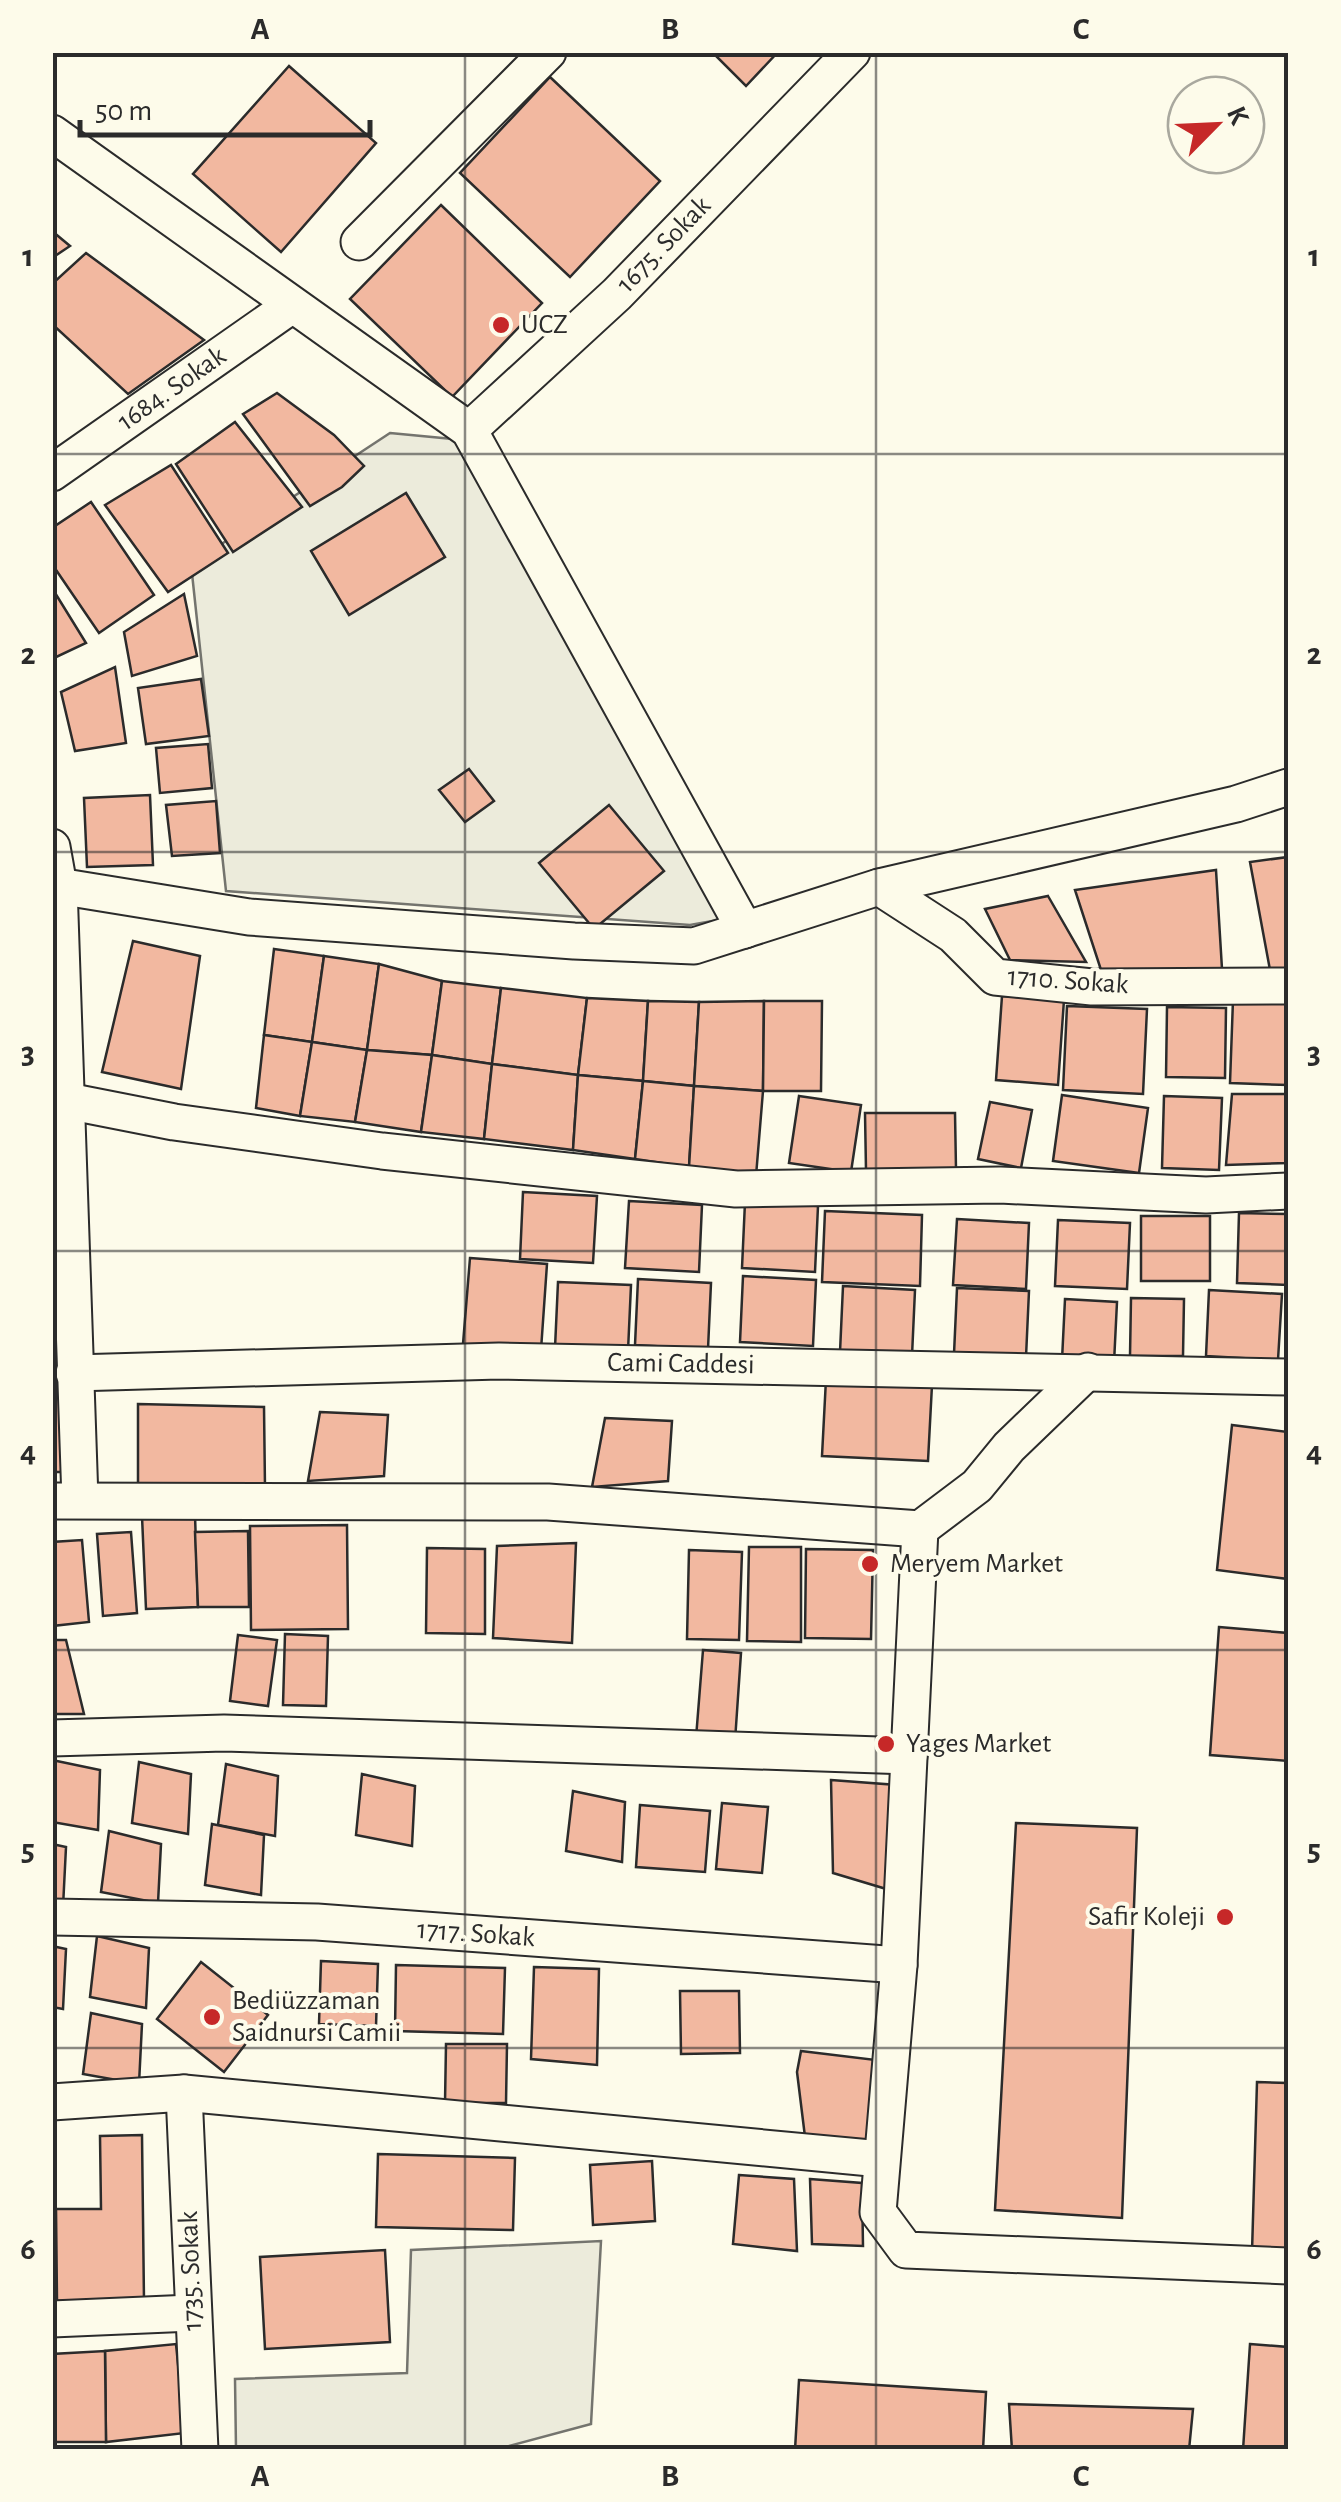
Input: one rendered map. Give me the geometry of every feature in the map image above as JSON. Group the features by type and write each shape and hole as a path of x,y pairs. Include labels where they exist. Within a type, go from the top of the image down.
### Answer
{"street":[{"path":"359,242 548,52"},
{"name":"1675. Sokak","path":"469,430 617,294 852,52"},
{"path":"52,134 469,430 745,930"},
{"name":"1684. Sokak","path":"52,473 292,305"},
{"path":"56,885 249,917 574,942 694,946 879,886 1236,804 1288,788"},
{"path":"52,846 56,885 58,1099 74,1373 66,1500 548,1502 920,1530 978,1486 1009,1447 1088,1371"},
{"name":"1710. Sokak","path":"879,886 953,935 995,977 1092,987 1288,986"},
{"path":"58,1099 174,1122 363,1148 736,1189 1000,1185 1206,1195 1288,1192"},
{"name":"Cami Caddesi","path":"74,1373 499,1360 1288,1376"},
{"path":"920,1530 899,1964 878,2212 906,2250 1288,2266"},
{"path":"52,1738 224,1733 909,1756"},
{"name":"1717. Sokak","path":"52,1917 317,1922 899,1964"},
{"path":"52,2102 184,2093 882,2158"},
{"name":"1735. Sokak","path":"184,2093 200,2450"},
{"path":"52,2319 192,2313"}],"shaded area":[{"path":"390,433 484,442 746,915 690,925 226,891 191,564"},
{"path":"601,2241 591,2424 498,2449 236,2449 235,2379 407,2373 411,2250"}],"building":[{"path":"712,52 778,52 746,86"},
{"path":"289,66 376,143 281,252 193,174"},
{"path":"550,77 660,181 570,277 460,173"},
{"path":"441,205 542,303 452,397 350,299"},
{"path":"52,231 70,246 52,258"},
{"path":"86,253 204,340 128,394 52,324 52,284"},
{"path":"277,393 334,435 364,466 342,487 310,506 243,414"},
{"path":"235,422 302,507 233,552 176,464"},
{"path":"171,465 228,553 168,592 105,505"},
{"path":"406,493 445,557 349,615 311,551"},
{"path":"91,502 154,595 99,633 52,564 52,528"},
{"path":"52,588 86,643 52,659"},
{"path":"184,594 197,656 132,676 124,632"},
{"path":"115,667 126,743 75,751 61,692"},
{"path":"201,679 209,736 146,744 138,688"},
{"path":"208,744 212,788 160,793 156,748"},
{"path":"469,769 494,801 465,822 439,790"},
{"path":"150,795 153,865 87,867 84,798"},
{"path":"216,801 220,853 172,856 166,805"},
{"path":"609,805 664,871 594,929 539,863"},
{"path":"1288,857 1288,969 1270,970 1250,862"},
{"path":"1216,870 1222,969 1101,970 1075,890"},
{"path":"1048,896 1086,962 1010,960 985,909"},
{"path":"133,941 200,956 181,1089 102,1072"},
{"path":"274,949 324,956 312,1042 264,1035"},
{"path":"324,956 379,964 367,1050 312,1042"},
{"path":"379,964 442,981 432,1055 367,1050"},
{"path":"442,981 501,988 492,1064 432,1055"},
{"path":"501,988 587,998 578,1075 492,1064"},
{"path":"1002,996 1064,1000 1058,1085 996,1080"},
{"path":"587,998 648,1001 643,1081 578,1075"},
{"path":"1233,1000 1288,1002 1288,1085 1230,1083"},
{"path":"648,1001 699,1002 694,1086 643,1081"},
{"path":"764,1001 763,1091 694,1086 699,1002"},
{"path":"764,1001 822,1001 821,1091 763,1091"},
{"path":"1067,1006 1147,1009 1143,1094 1063,1090"},
{"path":"1167,1007 1226,1008 1225,1078 1166,1077"},
{"path":"264,1035 312,1042 300,1116 256,1108"},
{"path":"312,1042 367,1050 355,1122 300,1116"},
{"path":"367,1050 432,1055 421,1132 355,1122"},
{"path":"432,1055 492,1064 484,1139 421,1132"},
{"path":"492,1064 578,1075 573,1150 484,1139"},
{"path":"578,1075 643,1081 635,1159 573,1150"},
{"path":"643,1081 694,1086 689,1167 635,1159"},
{"path":"694,1086 763,1091 756,1176 689,1167"},
{"path":"1232,1094 1286,1094 1287,1163 1226,1165"},
{"path":"1062,1095 1148,1108 1139,1173 1053,1161"},
{"path":"799,1096 861,1105 851,1172 789,1163"},
{"path":"1164,1096 1222,1098 1219,1170 1162,1168"},
{"path":"990,1102 1032,1110 1021,1168 978,1159"},
{"path":"865,1113 955,1113 956,1169 866,1170"},
{"path":"523,1192 597,1196 593,1263 520,1259"},
{"path":"629,1201 702,1205 699,1272 625,1268"},
{"path":"745,1202 818,1206 815,1272 742,1268"},
{"path":"825,1211 922,1215 920,1286 822,1282"},
{"path":"1239,1213 1288,1214 1288,1285 1237,1283"},
{"path":"1141,1216 1210,1216 1210,1281 1141,1281"},
{"path":"957,1219 1029,1223 1026,1289 953,1285"},
{"path":"1058,1220 1130,1223 1127,1289 1055,1286"},
{"path":"470,1258 547,1264 541,1350 463,1344"},
{"path":"743,1276 816,1280 813,1346 740,1342"},
{"path":"638,1279 711,1283 708,1349 635,1345"},
{"path":"558,1282 631,1285 628,1351 555,1348"},
{"path":"843,1286 915,1290 912,1356 840,1352"},
{"path":"957,1288 1029,1291 1026,1357 954,1354"},
{"path":"1209,1290 1282,1294 1278,1360 1206,1356"},
{"path":"52,1294 65,1386 52,1387"},
{"path":"1131,1298 1184,1299 1183,1356 1130,1356"},
{"path":"1065,1299 1117,1302 1114,1363 1062,1360"},
{"path":"826,1379 932,1385 928,1461 822,1456"},
{"path":"52,1398 64,1398 66,1472 52,1472"},
{"path":"138,1404 264,1407 265,1488 138,1486"},
{"path":"320,1412 388,1415 384,1476 308,1481"},
{"path":"605,1418 672,1421 668,1481 592,1487"},
{"path":"1232,1425 1288,1432 1288,1579 1217,1570"},
{"path":"195,1515 198,1607 146,1609 142,1516"},
{"path":"347,1525 348,1629 251,1630 250,1526"},
{"path":"248,1531 249,1607 198,1607 195,1532"},
{"path":"131,1532 137,1613 103,1616 97,1534"},
{"path":"82,1540 89,1622 52,1626 52,1542"},
{"path":"576,1543 572,1643 493,1638 497,1546"},
{"path":"749,1547 801,1547 801,1642 747,1641"},
{"path":"427,1548 485,1549 485,1634 426,1633"},
{"path":"806,1549 873,1550 871,1639 805,1638"},
{"path":"689,1550 742,1552 739,1640 687,1639"},
{"path":"1219,1627 1288,1633 1288,1761 1210,1755"},
{"path":"285,1634 328,1636 326,1706 283,1705"},
{"path":"238,1635 277,1640 268,1706 230,1701"},
{"path":"52,1640 66,1640 84,1714 52,1714"},
{"path":"703,1650 741,1653 735,1741 696,1738"},
{"path":"52,1760 100,1770 98,1830 52,1822"},
{"path":"139,1762 191,1774 188,1834 132,1823"},
{"path":"226,1764 278,1776 275,1836 218,1825"},
{"path":"362,1774 415,1786 412,1846 356,1835"},
{"path":"831,1780 897,1785 893,1891 833,1873"},
{"path":"573,1791 625,1802 622,1862 566,1851"},
{"path":"722,1803 768,1807 762,1873 716,1869"},
{"path":"640,1805 710,1811 705,1872 636,1867"},
{"path":"1016,1823 1137,1828 1122,2218 995,2210"},
{"path":"212,1824 264,1835 261,1895 205,1885"},
{"path":"109,1831 161,1844 158,1903 101,1892"},
{"path":"52,1844 66,1847 63,1907 52,1905"},
{"path":"97,1936 149,1948 146,2008 90,1997"},
{"path":"52,1946 66,1949 63,2009 52,2007"},
{"path":"321,1961 378,1964 376,2026 319,2024"},
{"name":"Bediüzzaman Saidnursi Camii","path":"201,1962 268,2015 224,2072 157,2019"},
{"path":"396,1965 505,1968 503,2034 395,2031"},
{"path":"534,1967 599,1969 597,2065 531,2059"},
{"path":"680,1991 739,1991 740,2053 681,2054"},
{"path":"91,2013 142,2024 139,2084 83,2074"},
{"path":"446,2044 507,2044 506,2103 445,2103"},
{"path":"801,2051 876,2060 870,2142 806,2145 797,2072"},
{"path":"1257,2082 1288,2083 1288,2253 1252,2252"},
{"path":"142,2135 144,2301 57,2301 56,2209 101,2209 100,2136"},
{"path":"378,2154 515,2158 513,2230 376,2227"},
{"path":"652,2161 655,2221 593,2225 590,2165"},
{"path":"739,2175 794,2179 797,2251 733,2244"},
{"path":"810,2179 862,2183 863,2246 812,2244"},
{"path":"385,2250 390,2342 265,2349 260,2257"},
{"path":"176,2344 185,2433 106,2442 105,2351"},
{"path":"1250,2344 1288,2347 1288,2450 1243,2450"},
{"path":"105,2351 106,2442 52,2442 52,2354"},
{"path":"799,2380 986,2392 983,2450 795,2450"},
{"path":"1009,2404 1193,2409 1189,2450 1012,2450"}],"place":[{"name":"UCZ","path":"501,325"},
{"name":"Meryem Market","path":"870,1564"},
{"name":"Yages Market","path":"886,1744"},
{"name":"Safir Koleji","path":"1225,1917"},
{"name":"Bediüzzaman Saidnursi Camii","path":"212,2017"}]}
